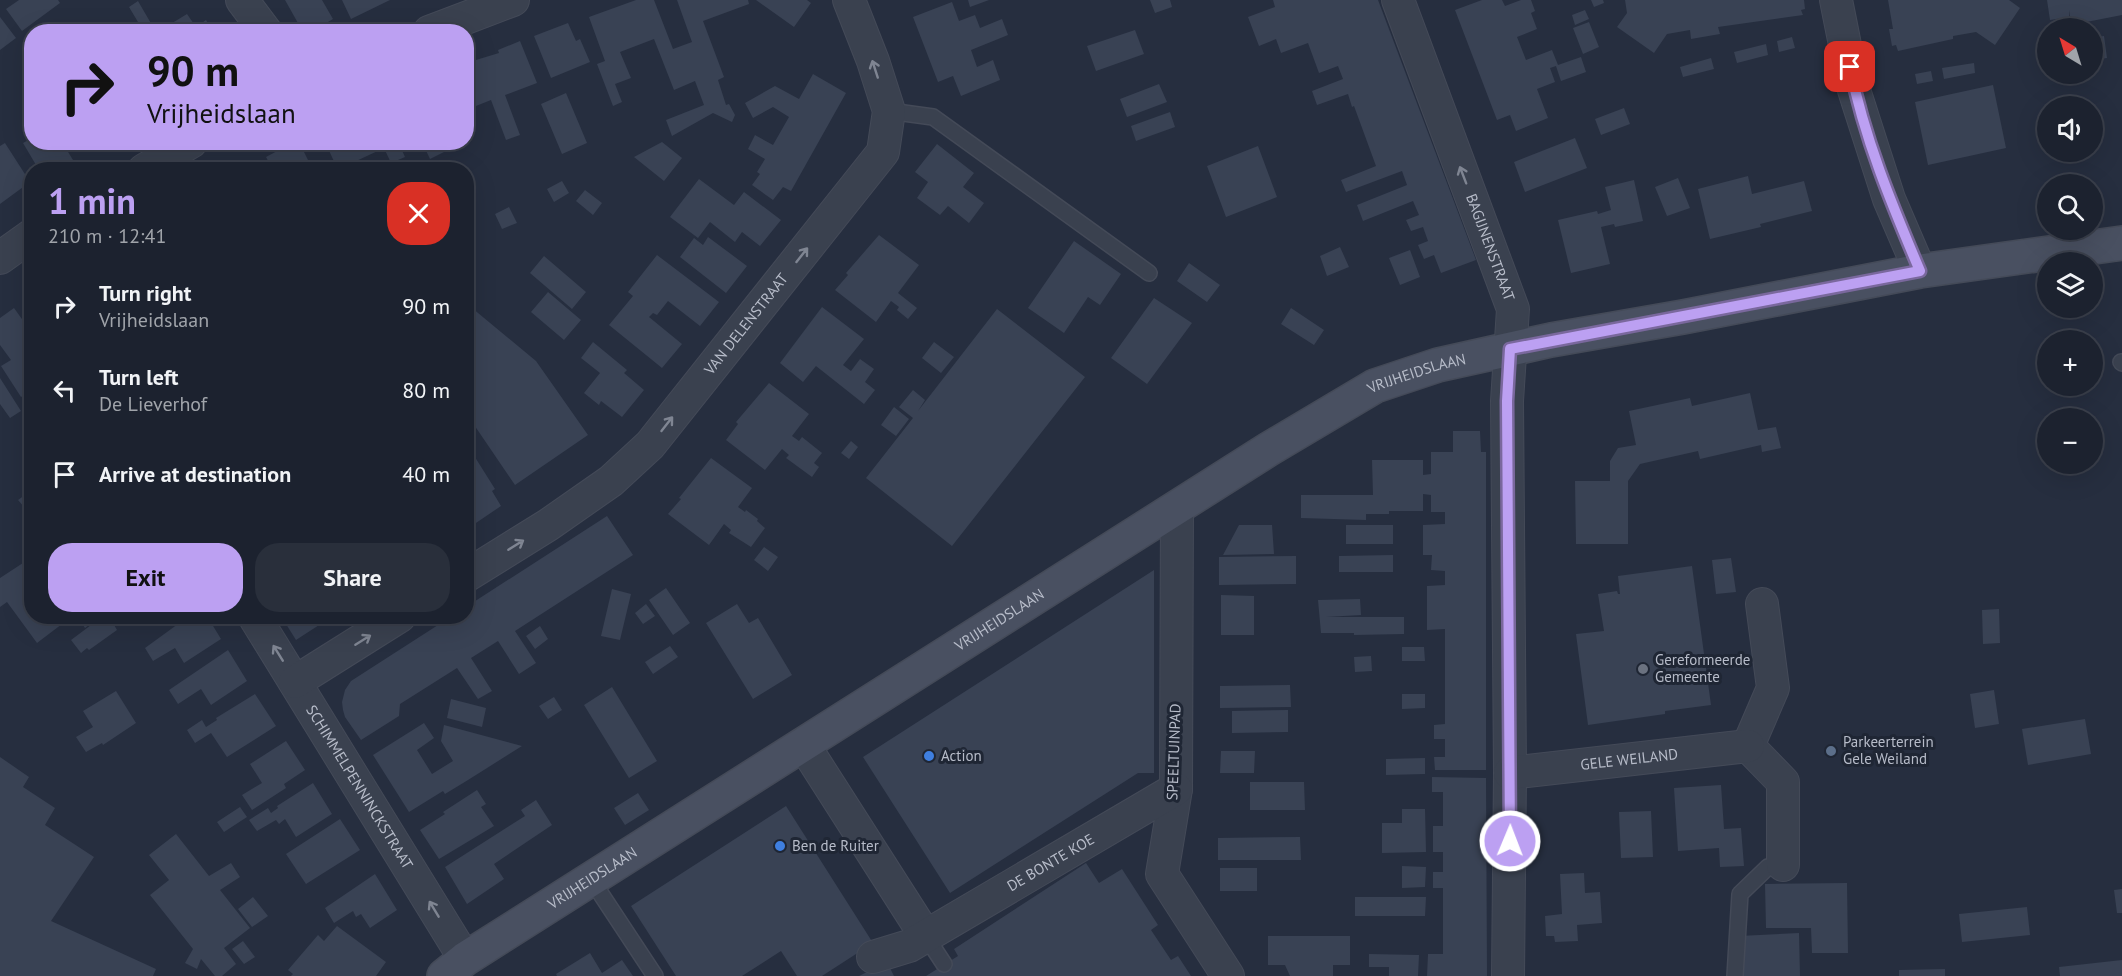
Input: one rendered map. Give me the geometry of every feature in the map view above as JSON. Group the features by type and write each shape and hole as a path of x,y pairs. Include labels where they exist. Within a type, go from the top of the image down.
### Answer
{"street":[{"path":"242,0 260,24"},
{"path":"450,24 513,0"},
{"name":"VAN DELENSTRAAT","path":"474,571 548,525 611,481 650,446 883,152 889,111 849,0"},
{"name":"BAGIJNENSTRAAT","path":"1398,0 1514,309 1507,401 1510,773 1508,976"},
{"path":"1836,0 1854,90 1889,199 1920,271"},
{"path":"157,162 178,150"},
{"name":"VRIJHEIDSLAAN","path":"454,968 1177,507 1375,386 1438,365 1510,349 1920,271 2122,243"},
{"name":"SPEELTUINPAD","path":"1177,507 1176,789 1162,874 1228,976"},
{"path":"1762,604 1773,688 1748,746 1783,782 1783,865"},
{"name":"SCHIMMELPENNINCKSTRAAT","path":"259,624 295,681 454,968"},
{"path":"295,681 387,624"},
{"path":"803,744 925,936"},
{"name":"GELE WEILAND","path":"1510,773 1748,746"},
{"name":"DE BONTE KOE","path":"873,957 909,946 1176,789"}],"lane":[{"path":"889,111 933,117 1149,273"},
{"path":"1735,976 1740,894 1768,867 1783,865"},
{"path":"591,879 655,976"},
{"path":"925,936 944,964"}],"building":[{"path":"19,0 58,0 60,3 32,24 24,24 22,31 6,9"},
{"path":"285,0 322,0 333,19 325,24 298,24"},
{"path":"342,0 390,0 351,19"},
{"path":"636,0 654,0 673,49 692,42 677,0 748,0 749,4 703,21 724,77 718,80 726,105 729,104 735,115 732,122 713,113 672,136 666,120 704,105 695,81 674,90 654,39 620,52 631,78 615,84 622,102 613,106 597,64 605,61 589,17"},
{"path":"756,0 807,0 811,3 794,27"},
{"path":"968,0 989,0 970,7"},
{"path":"1150,0 1170,0 1172,7 1155,13"},
{"path":"1273,0 1378,0 1476,260 1441,273 1434,255 1424,259 1418,245 1428,241 1423,227 1411,231 1406,220 1419,215 1413,201 1363,221 1357,205 1407,185 1402,171 1346,192 1341,180 1376,166 1354,106 1352,107 1348,94 1317,105 1312,91 1343,79 1338,66 1319,73 1308,43 1281,53 1276,39 1259,46 1248,17 1275,7"},
{"path":"1482,0 1502,0 1505,6 1521,0 1531,0 1535,11 1531,13 1537,29 1517,37 1526,60 1552,50 1558,65 1581,57 1586,72 1561,81 1556,66 1550,68 1555,82 1537,89 1548,118 1516,131 1510,115 1497,120 1455,10"},
{"path":"1591,0 1603,0 1604,3 1594,7"},
{"path":"1625,0 1804,0 1805,9 1801,10 1803,15 1718,27 1720,34 1691,39 1690,30 1667,34 1654,53 1617,27 1627,13"},
{"path":"1888,0 2009,0 2020,8 1995,45 1976,32 1898,51 1896,45 1892,46 1889,29 1893,29"},
{"path":"2047,0 2122,0 2122,15 2103,19 2070,18 2069,10 2069,17 2050,18"},
{"path":"138,1 151,24 139,24 129,7"},
{"path":"952,2 959,21 975,15 980,28 1002,19 1008,35 971,50 977,67 993,60 1000,80 961,96 953,76 938,82 913,17"},
{"path":"1585,10 1589,19 1575,25 1572,15"},
{"path":"187,14 194,24 171,24"},
{"path":"0,17 16,38 0,50"},
{"path":"1589,22 1599,47 1583,54 1573,28"},
{"path":"568,23 576,41 580,39 590,62 551,78 534,36"},
{"path":"1135,30 1144,54 1096,71 1087,46"},
{"path":"2103,36 2107,58 2103,59"},
{"path":"1792,37 1795,48 1779,52 1777,41"},
{"path":"520,41 537,83 505,95 520,135 506,140 491,100 474,107 474,61 499,53 498,50"},
{"path":"1766,44 1768,55 1737,63 1734,52"},
{"path":"1711,58 1714,69 1683,77 1680,67"},
{"path":"1974,63 1975,73 1944,79 1942,68"},
{"path":"1931,71 1933,81 1917,84 1915,74"},
{"path":"813,74 846,93 791,191 783,187 773,200 752,185 760,174 757,172 765,159 748,149 755,135 773,145 789,117 773,107 753,118 745,103 775,86 799,99"},
{"path":"1159,84 1167,102 1127,117 1120,99"},
{"path":"1993,85 2006,148 1928,165 1915,102"},
{"path":"566,93 587,143 562,154 541,104"},
{"path":"1624,108 1630,124 1601,135 1595,119"},
{"path":"1170,112 1175,127 1136,141 1131,126"},
{"path":"1575,138 1587,168 1525,192 1514,162"},
{"path":"662,142 682,158 664,181 634,157"},
{"path":"5,143 24,173 24,186 0,204 0,146"},
{"path":"937,144 974,173 963,187 984,203 969,223 948,206 940,215 917,198 928,182 915,172"},
{"path":"1258,146 1277,197 1226,217 1207,166"},
{"path":"27,150 67,150 73,160 70,162 34,162"},
{"path":"279,150 303,150 309,162 269,162 266,157"},
{"path":"329,150 380,150 354,162 334,162"},
{"path":"385,150 402,150 405,157 391,162"},
{"path":"426,150 446,150 446,151 430,159"},
{"path":"1748,176 1752,194 1804,181 1812,211 1760,224 1761,227 1710,239 1698,189"},
{"path":"1678,178 1690,208 1667,216 1655,187"},
{"path":"699,179 734,205 744,192 781,220 760,246 742,232 735,242 710,222 698,238 670,217"},
{"path":"1634,180 1643,221 1615,227 1614,224 1601,227 1610,264 1571,273 1558,220 1611,210 1605,187"},
{"path":"562,181 569,193 554,202 547,189"},
{"path":"585,190 602,203 593,215 576,201"},
{"path":"509,207 517,223 502,229 495,214"},
{"path":"879,235 919,265 898,293 917,308 908,319 897,310 899,307 891,301 876,322 835,290 848,275 846,273"},
{"path":"708,237 747,266 726,293 680,257 694,238 703,245"},
{"path":"1074,241 1121,274 1100,305 1088,297 1064,333 1028,308"},
{"path":"1340,247 1349,267 1327,276 1320,256"},
{"path":"1410,250 1420,277 1400,285 1389,258"},
{"path":"657,255 719,302 700,326 668,301 657,315 653,313 649,317 682,344 662,368 609,325 633,296 628,292"},
{"path":"544,256 586,292 572,309 530,273"},
{"path":"1189,263 1220,285 1207,302 1177,281"},
{"path":"548,292 581,320 564,340 531,312"},
{"path":"1154,298 1192,323 1147,384 1111,358"},
{"path":"822,307 864,339 843,365 851,371 860,359 874,369 865,382 875,390 864,404 816,366 803,382 780,363"},
{"path":"14,308 24,322 24,395 21,397 1,366 11,360 0,345 0,318"},
{"path":"1291,308 1324,330 1314,345 1281,324"},
{"path":"997,309 1085,377 952,546 866,478 913,418 899,407 913,390 925,400 918,411"},
{"path":"474,310 536,361 588,435 515,485 474,425"},
{"path":"593,342 627,370 624,373 644,390 622,417 601,401 599,405 584,393 600,373 581,358"},
{"path":"934,342 954,357 941,373 922,358"},
{"path":"0,378 21,411 10,418 0,404"},
{"path":"769,383 809,414 792,436 799,441 802,437 822,453 814,463 819,467 812,477 786,458 789,455 782,449 765,470 726,440 738,424 736,422"},
{"path":"1750,393 1758,430 1776,427 1781,448 1762,452 1761,445 1700,459 1698,451 1640,464 1628,481 1628,544 1576,544 1575,481 1610,481 1610,461 1618,448 1636,445 1629,411 1690,398 1692,406"},
{"path":"894,407 909,419 896,436 881,425"},
{"path":"1453,431 1480,431 1481,452 1486,452 1486,770 1435,770 1434,757 1445,757 1445,739 1434,739 1434,725 1445,724 1445,629 1427,630 1427,586 1445,585 1445,571 1431,570 1432,555 1423,555 1423,525 1445,524 1445,512 1431,512 1431,495 1423,494 1423,511 1366,514 1366,520 1301,518 1301,495 1373,495 1372,460 1423,460 1423,475 1431,474 1431,452 1453,452"},
{"path":"851,441 858,447 849,459 841,453"},
{"path":"474,456 495,489 492,491 501,506 474,524"},
{"path":"711,458 752,488 738,507 758,519 757,521 765,528 751,547 729,533 731,530 724,524 709,545 668,514"},
{"path":"24,496 24,507 18,500"},
{"path":"607,516 633,555 515,631 536,663 519,674 498,641 471,658 492,691 478,699 457,668 400,704 399,716 361,740 345,717 343,710 345,690 351,681 440,624 474,624 474,602"},
{"path":"1239,525 1272,525 1274,554 1223,555"},
{"path":"1346,525 1393,525 1393,544 1346,544"},
{"path":"764,547 778,557 768,571 754,560"},
{"path":"1393,555 1393,572 1339,572 1339,556"},
{"path":"1296,556 1296,584 1219,585 1219,557"},
{"path":"1731,558 1736,592 1716,594 1712,560"},
{"path":"24,562 24,624 62,624 37,643 7,602 0,607 0,578"},
{"name":"Gereformeerde Gemeente","path":"1692,566 1711,705 1588,725 1576,634 1604,631 1598,594 1617,591 1620,594 1618,576"},
{"path":"1154,570 1154,773 1138,773 950,893 863,757"},
{"path":"666,588 690,623 673,635 649,600"},
{"path":"612,589 631,594 620,640 601,636"},
{"path":"1221,595 1254,596 1254,635 1221,635"},
{"path":"1360,599 1361,615 1326,617 1404,617 1404,634 1321,633 1318,600"},
{"path":"646,604 655,616 643,624 635,613"},
{"path":"737,604 749,623 758,618 792,675 753,699 706,623"},
{"path":"1999,609 2000,643 1983,644 1982,610"},
{"path":"92,624 114,624 117,630 81,653 71,640"},
{"path":"178,624 212,624 221,639 184,663 175,648 153,661 145,648"},
{"path":"286,624 321,624 296,640"},
{"path":"540,626 548,639 535,649 526,636"},
{"path":"670,646 678,657 653,674 645,662"},
{"path":"1402,647 1424,647 1425,661 1402,661"},
{"path":"228,650 247,681 211,705 201,689 178,704 169,690"},
{"path":"1371,656 1372,671 1355,672 1354,657"},
{"path":"1290,685 1291,707 1220,708 1220,686"},
{"path":"612,687 657,761 629,778 584,705"},
{"path":"1994,690 1999,724 1975,728 1970,694"},
{"path":"116,691 136,723 103,745 102,743 86,752 76,737 93,727 83,711"},
{"path":"255,694 276,726 227,757 211,733 195,743 187,730 202,720 206,727 217,720 216,718"},
{"path":"1402,694 1425,694 1425,708 1402,709"},
{"path":"554,697 562,710 548,719 539,706"},
{"path":"451,699 486,708 482,727 447,718"},
{"path":"1288,710 1288,732 1232,733 1232,711"},
{"path":"2085,719 2091,754 2028,765 2022,729"},
{"path":"424,723 434,738 417,750 432,774 453,761 441,741 444,725 522,746 445,794 443,791 409,812 373,755"},
{"path":"286,741 305,770 284,784 286,788 252,810 242,795 262,783 250,764"},
{"path":"1221,751 1255,751 1254,773 1220,773"},
{"path":"0,757 29,777 23,787 55,808 45,825 94,857 51,921 156,969 153,976 0,976"},
{"path":"1425,758 1425,774 1386,775 1386,759"},
{"path":"1432,777 1486,778 1487,976 1427,976 1428,954 1443,954 1443,888 1433,888 1433,872 1443,872 1443,852 1433,852 1433,826 1443,826 1443,792 1432,792"},
{"path":"1250,782 1304,782 1305,810 1250,810"},
{"path":"313,783 332,814 296,837 285,819 279,824 276,820 257,831 249,820 268,808 271,813 278,808 277,806"},
{"path":"1721,785 1724,829 1741,828 1744,866 1720,867 1719,848 1678,851 1674,788"},
{"path":"477,790 486,804 481,807 494,826 439,859 420,830"},
{"path":"638,793 649,810 625,825 614,808"},
{"path":"536,800 552,825 494,864 504,879 467,904 445,867 525,816 521,810"},
{"path":"786,806 873,943 822,976 797,976 781,951 742,976 676,976 631,906"},
{"path":"240,807 247,817 224,832 217,822"},
{"path":"1402,809 1425,809 1426,852 1382,853 1382,823 1402,823"},
{"path":"1651,811 1653,857 1621,858 1619,812"},
{"path":"340,819 360,850 306,884 286,854"},
{"path":"176,834 209,876 231,863 240,877 220,890 250,928 224,948 236,964 222,976 215,976 201,959 197,969 185,963 193,949 150,895 169,880 149,855"},
{"path":"1300,837 1301,860 1218,860 1218,838"},
{"path":"1086,863 1099,883 1122,869 1158,925 1151,930 1171,960 1178,956 1191,976 926,976 958,956 954,949"},
{"path":"1402,866 1426,867 1425,887 1402,888"},
{"path":"1220,868 1257,868 1257,891 1220,891"},
{"path":"1584,873 1585,893 1600,892 1602,923 1577,925 1578,941 1555,942 1554,936 1546,936 1545,916 1562,914 1560,874"},
{"path":"375,874 397,910 370,928 361,914 356,917 353,911 334,923 325,908"},
{"path":"1847,883 1848,953 1812,953 1811,928 1766,928 1765,884"},
{"path":"2122,889 2122,913 2117,913 2114,890"},
{"path":"253,897 268,916 252,927 238,909"},
{"path":"1355,897 1426,897 1425,916 1355,916"},
{"path":"2027,907 2030,935 1962,942 1959,914"},
{"path":"337,926 386,962 376,976 291,976 293,974 288,970 318,935 324,941"},
{"path":"1799,933 1800,976 1741,976 1739,936"},
{"path":"1268,936 1350,936 1350,965 1333,965 1333,976 1290,976 1285,965 1268,965"},
{"path":"243,941 255,957 244,964 232,949"},
{"path":"590,953 602,973 622,960 633,976 557,976 556,974"},
{"path":"1369,954 1419,955 1418,976 1389,976 1389,967 1369,967"},
{"path":"2122,960 2122,976 2060,976 2059,967"},
{"path":"887,962 894,976 859,976"},
{"path":"1945,969 1945,976 1899,976 1899,970"}],"place":[{"name":"Gereformeerde Gemeente","path":"1643,669"},
{"name":"Parkeerterrein Gele Weiland","path":"1831,751"},
{"name":"Action","path":"929,756"},
{"name":"Ben de Ruiter","path":"780,846"}],"route":[{"path":"1510,841 1507,401 1510,349 1920,271 1889,199 1854,90 1850,67"}]}
